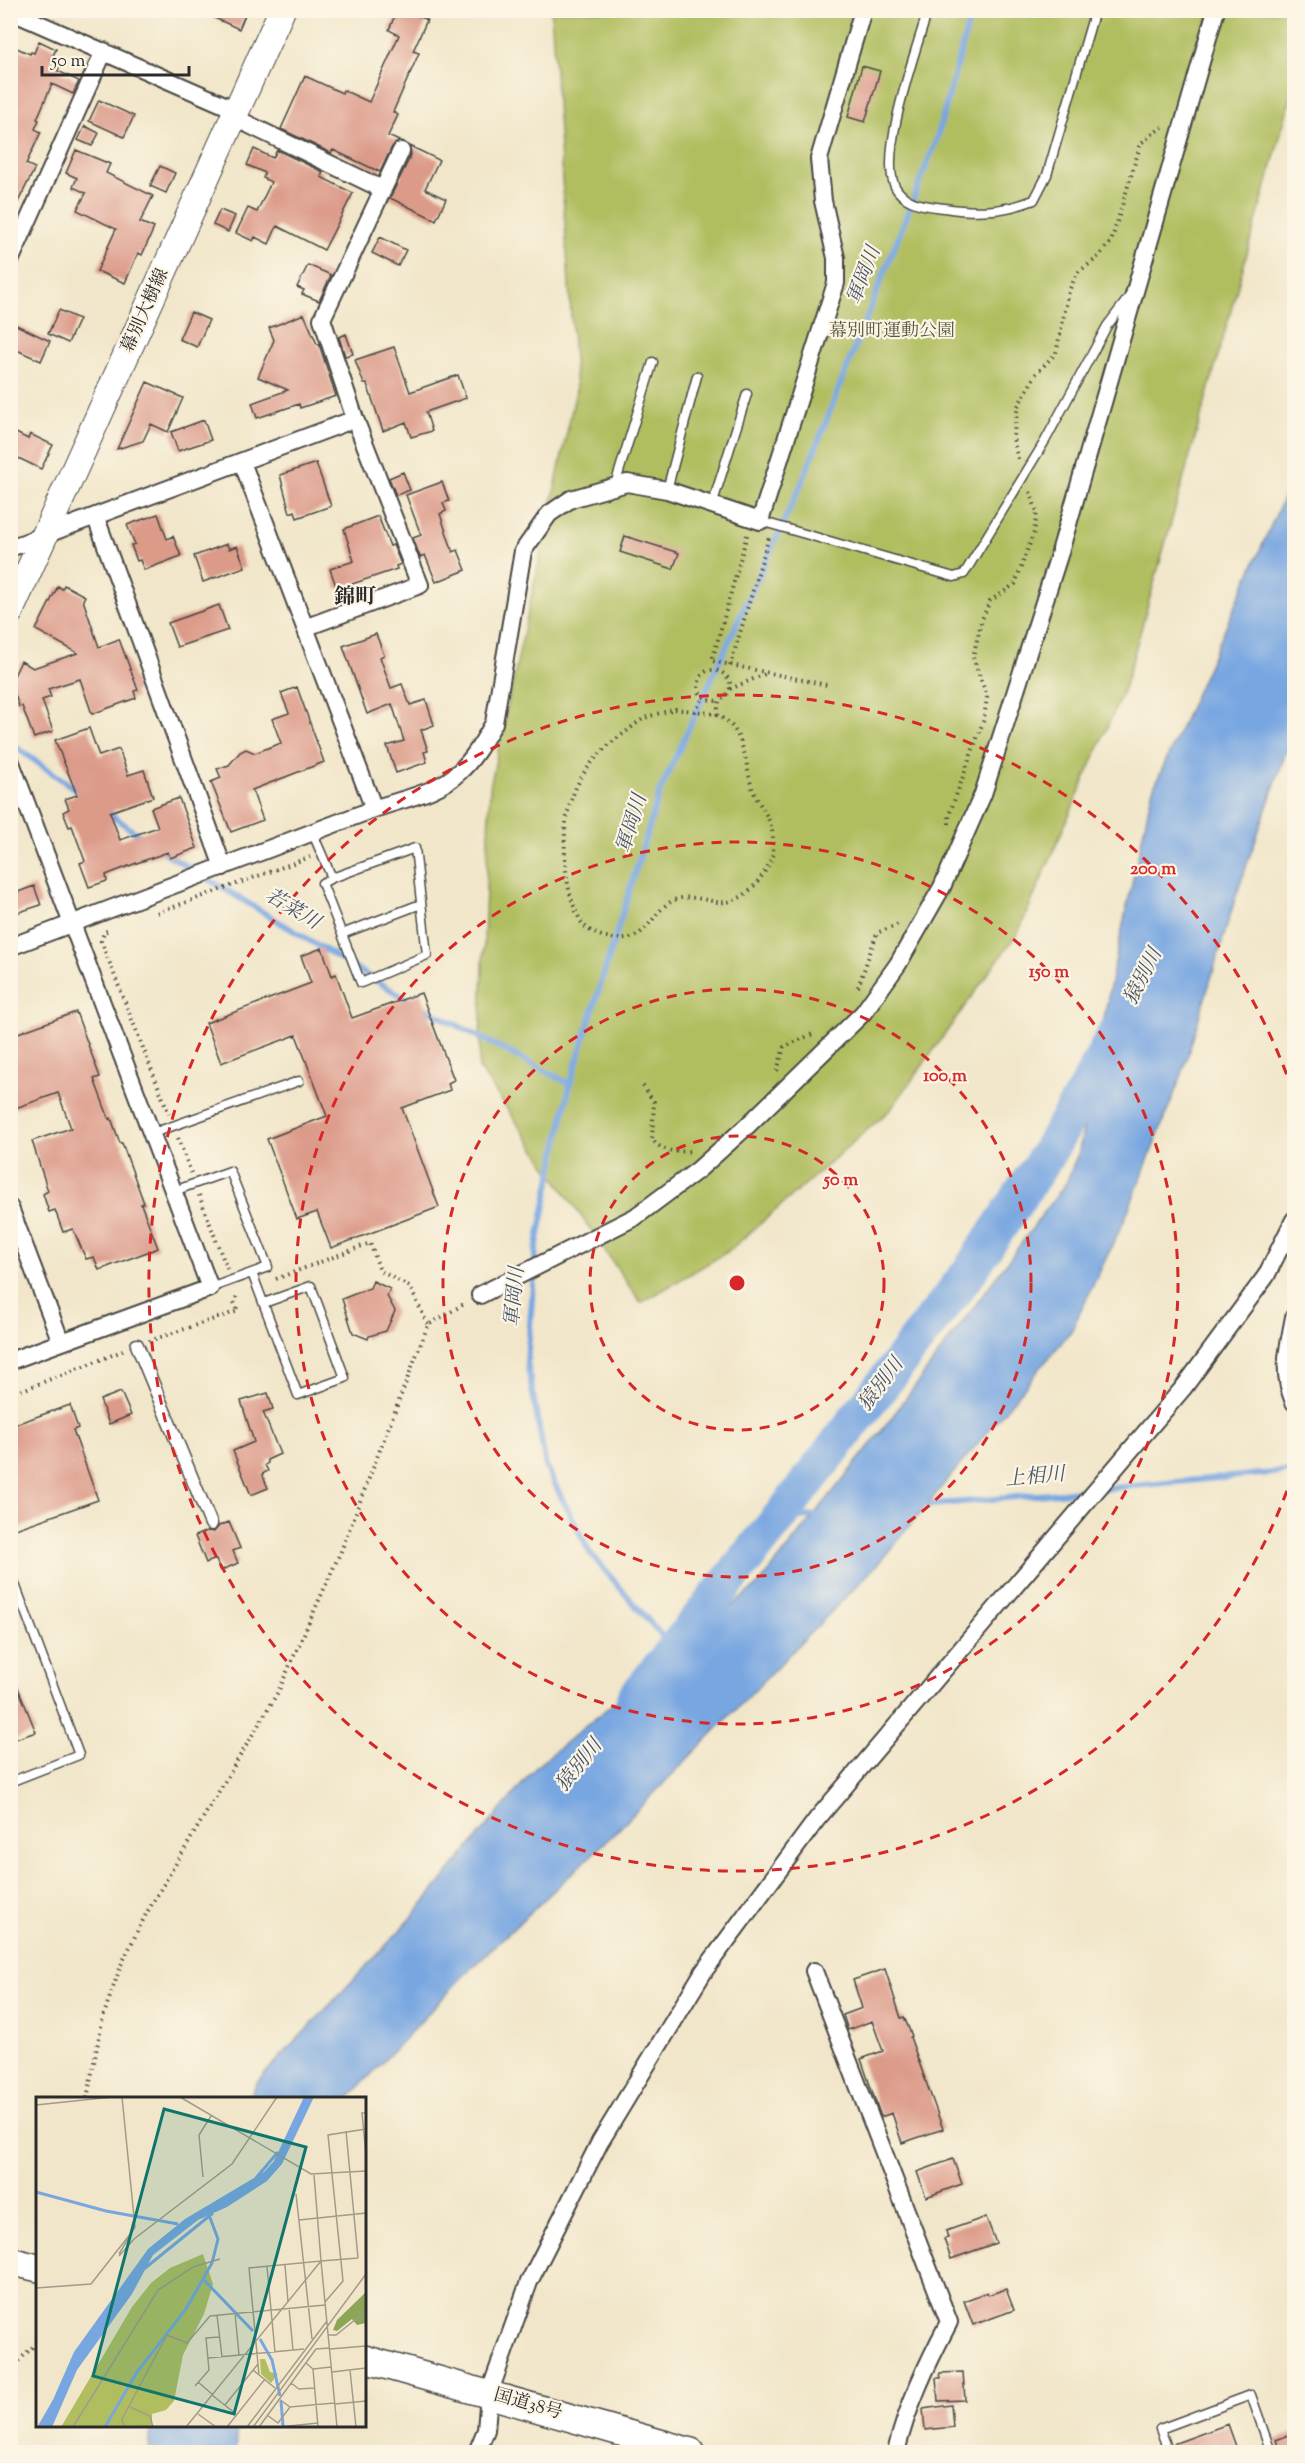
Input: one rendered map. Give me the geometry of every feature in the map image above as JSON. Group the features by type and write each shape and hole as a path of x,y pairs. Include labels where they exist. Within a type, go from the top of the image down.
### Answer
{"highway":[{"name":"国道38号","path":"366,2360 692,2452"}],"main road":[{"name":"幕別大樹線","path":"10,612 282,10"}],"street":[{"path":"10,947 434,788 459,773 494,723 523,550 549,514 571,499 627,483 667,490 762,521 836,283 836,258 823,201 819,159 863,10"},
{"path":"480,1295 635,1217 698,1170 747,1126 863,1013 898,964 942,887 983,794 1060,552 1216,10"},
{"path":"10,11 104,51 235,114 382,189"},
{"path":"10,261 104,51"},
{"path":"306,627 420,585 355,419 322,320 401,151"},
{"path":"10,548 96,518 355,419"},
{"path":"242,462 375,809"},
{"path":"96,518 223,867"},
{"path":"10,760 74,923 210,1288 10,1361"},
{"path":"10,1208 61,1342"},
{"path":"477,2452 486,2430 489,2394 529,2282 600,2142 704,1971 817,1819 1184,1388 1266,1276 1294,1220"},
{"path":"1294,1317 1287,1383 1294,1402"},
{"path":"137,1345 211,1524"},
{"path":"814,1971 949,2322 922,2373 900,2434 896,2452"}],"lane":[{"path":"928,10 892,134 890,171 897,191 918,205 974,212 1011,209 1034,200 1047,175 1095,10"},
{"path":"762,521 954,577 964,574 1025,476 1107,326 1135,290"},
{"path":"615,486 653,362"},
{"path":"667,490 697,376"},
{"path":"712,505 747,394"},
{"path":"313,834 332,878"},
{"path":"415,848 427,955 361,983 322,883 332,878 415,848"},
{"path":"342,934 421,904"},
{"path":"153,1133 299,1081"},
{"path":"174,1191 230,1171 268,1267 210,1288"},
{"path":"252,1273 298,1395 345,1378 311,1286 264,1303"},
{"path":"10,1571 79,1755 10,1782"},
{"path":"1170,2452 1160,2429 1251,2395 1272,2452"}],"path":[{"path":"950,826 950,815 984,719 987,697 972,657 982,619 990,602 1015,584 1034,532 1037,512 1013,438 1018,406 1036,375 1056,352 1069,291 1077,273 1096,259 1111,242 1141,143 1174,119"},
{"path":"762,521 712,661 827,685"},
{"path":"730,666 762,521"},
{"path":"718,670 720,663"},
{"path":"718,670 730,681 730,689 726,697 719,701 711,701 703,698 699,691 699,682 709,671 718,670"},
{"path":"730,689 766,674"},
{"path":"695,712 703,698"},
{"path":"717,715 719,701"},
{"path":"675,709 717,715 732,727 743,747 752,789 774,831 773,858 746,895 721,902 697,898 676,899 659,911 646,929 631,938 610,938 597,935 583,925 573,905 567,885 564,836 569,802 585,769 609,743 644,718 675,709"},
{"path":"147,916 321,853"},
{"path":"857,990 878,933 900,924 906,915"},
{"path":"10,1395 137,1345 238,1311 234,1302 236,1295 231,1280 174,1126 101,941 104,932 115,928"},
{"path":"775,1078 784,1047 820,1031"},
{"path":"643,1086 654,1102 652,1138 658,1147 675,1152 692,1151 701,1143"},
{"path":"236,1295 370,1243 380,1271 410,1287 428,1325"},
{"path":"87,2097 103,2017 121,1965 146,1914 278,1692 341,1551 428,1325 480,1295"},
{"path":"10,2369 36,2344"}],"green space":[{"name":"幕別町運動公園","path":"551,11 1294,11 1294,87 1125,686 1019,931 891,1109 729,1251 641,1303 479,1068 490,787 576,391"}],"water":[{"path":"1294,474 1294,729 1236,896 1182,1074 1124,1221 1071,1331 877,1565 616,1832 468,1971 350,2097 250,2097 257,2082 406,1924 537,1766 760,1583 883,1429 1066,1183 1079,1151 1113,971 1152,792"},
{"path":"151,2427 237,2427 235,2452 149,2452"}],"building":[{"path":"197,10 247,10 239,29"},
{"path":"397,10 406,10 427,20 413,51 419,53 393,112 398,115 388,136 399,141 392,147 380,172 333,150 331,153 281,129 305,76 342,93 343,90 369,102 399,35 389,30"},
{"path":"39,41 56,49 51,60 60,64 58,71 79,81 73,94 52,84 37,119 39,120 35,129 41,132 26,164 35,168 10,218 10,45 30,54 34,53"},
{"path":"862,66 880,71 865,122 848,117"},
{"path":"99,100 134,116 124,137 89,121"},
{"path":"85,126 99,133 92,146 78,140"},
{"path":"410,146 439,160 425,189 446,199 436,220 390,198 411,155"},
{"path":"254,149 273,158 277,150 323,172 321,177 353,193 324,250 277,226 269,244 255,237 253,241 236,233 248,208 257,212 271,182 263,178 265,173 247,165"},
{"path":"76,150 110,164 106,173 153,196 140,222 154,228 142,255 138,253 125,283 97,271 116,229 77,210 86,193 73,187 77,178 66,173"},
{"path":"160,166 175,173 166,193 150,186"},
{"path":"220,210 235,216 228,232 213,225"},
{"path":"380,237 406,250 398,266 372,253"},
{"path":"308,265 331,275 319,301 302,294 304,290 297,287"},
{"path":"59,310 79,319 68,343 48,334"},
{"path":"191,312 209,320 197,347 179,339"},
{"path":"304,314 319,344 336,396 300,408 299,404 257,418 252,403 288,390 258,377 274,340 269,328"},
{"path":"10,322 50,341 41,361 10,347"},
{"path":"346,334 353,354 345,356 339,337"},
{"path":"394,347 410,392 458,375 466,398 426,412 432,431 411,437 406,422 383,431 367,384 364,384 355,360"},
{"path":"147,382 183,398 168,432 151,424 143,441 117,449"},
{"path":"204,420 211,440 178,451 171,432"},
{"path":"10,430 28,439 30,434 53,445 41,469 10,454"},
{"path":"316,463 331,506 297,518 295,511 290,513 280,475"},
{"path":"403,472 410,490 396,495 389,478"},
{"path":"442,482 449,501 443,503 446,511 440,514 453,552 458,550 466,570 436,582 425,555 420,557 413,538 421,535 406,495"},
{"path":"158,514 167,539 173,536 181,556 144,570 140,560 137,561 131,545 135,544 127,525"},
{"path":"378,516 390,546 393,545 401,564 396,566 397,569 337,589 330,569 354,561 344,529"},
{"path":"625,536 679,553 673,569 620,552"},
{"path":"227,544 229,549 237,546 245,567 203,582 194,556"},
{"path":"64,585 85,596 83,600 99,647 119,639 138,690 134,691 136,698 92,714 80,679 48,689 51,697 42,700 53,731 34,738 22,706 19,707 11,682 21,661 33,668 78,653 36,630 58,586 62,589"},
{"path":"219,605 228,630 177,647 168,623"},
{"path":"376,634 384,655 380,657 391,688 402,684 410,705 426,700 434,725 421,730 428,751 424,752 427,762 396,773 387,746 404,741 392,704 367,714 343,646"},
{"path":"297,687 324,762 252,790 263,820 231,832 211,782 221,778 217,769 229,765 240,752 246,749 255,753 281,743 272,719 289,713 281,693"},
{"path":"89,728 99,756 119,749 128,775 144,770 153,797 110,812 120,840 158,827 151,808 179,798 197,848 170,858 168,852 134,864 106,875 107,881 89,887 80,863 85,861 72,826 69,827 63,812 69,809 65,799 77,795 55,740"},
{"path":"34,886 41,905 10,915 10,895"},
{"path":"322,948 332,976 336,974 352,1018 421,993 454,1080 448,1083 450,1090 402,1108 439,1207 331,1248 317,1212 297,1219 267,1139 327,1116 296,1035 221,1063 206,1023 311,983 301,956"},
{"path":"76,1012 100,1077 94,1079 109,1119 111,1118 120,1143 122,1143 144,1203 141,1204 158,1248 99,1270 94,1257 86,1259 73,1229 63,1232 55,1210 49,1212 43,1194 48,1191 32,1141 71,1128 58,1093 10,1110 10,1036"},
{"path":"373,1281 390,1289 387,1296 395,1311 386,1331 369,1336 368,1339 353,1333 342,1299 370,1288"},
{"path":"121,1392 131,1415 109,1424 100,1400"},
{"path":"268,1393 273,1409 263,1412 280,1454 267,1460 268,1463 265,1465 268,1471 262,1474 268,1488 251,1495 233,1451 254,1442 241,1401"},
{"path":"70,1405 78,1428 73,1430 98,1500 10,1531 10,1426"},
{"path":"229,1522 240,1548 233,1551 238,1563 220,1571 216,1559 206,1563 195,1536 207,1531 214,1532 219,1526"},
{"path":"10,1668 36,1732 10,1741"},
{"path":"885,1969 901,2018 904,2017 912,2036 910,2037 943,2129 902,2143 892,2113 881,2117 861,2059 883,2051 872,2021 848,2030 843,2015 862,2008 853,1980"},
{"path":"953,2159 962,2184 926,2197 917,2172"},
{"path":"986,2217 996,2243 951,2259 944,2239 948,2238 946,2231"},
{"path":"1006,2289 1014,2310 973,2325 964,2301 987,2292 988,2295"},
{"path":"963,2372 965,2400 938,2401 936,2378 941,2378 940,2373"},
{"path":"951,2405 953,2427 925,2430 923,2409"},
{"path":"1228,2424 1238,2452 1175,2452 1173,2444"},
{"path":"1294,2433 1294,2452 1280,2452 1276,2440"}],"waterway":[{"name":"軍岡川","path":"674,1650 590,1553 546,1467 527,1362 536,1249 570,1084 660,791 803,480 937,138 972,10"},
{"name":"若菜川","path":"10,743 81,793"},
{"name":"若菜川","path":"106,811 144,839"},
{"name":"若菜川","path":"160,850 413,1003"},
{"name":"若菜川","path":"422,1007 570,1084"},
{"name":"猿別川","path":"634,1699 792,1502 969,1272 1045,1158 1116,1032"},
{"name":"上相川","path":"1101,1489 1294,1471"},
{"name":"上相川","path":"919,1506 1091,1490"},
{"name":"上相川","path":"779,1519 822,1515"}],"district":[{"name":"錦町","path":"355,598"}]}
